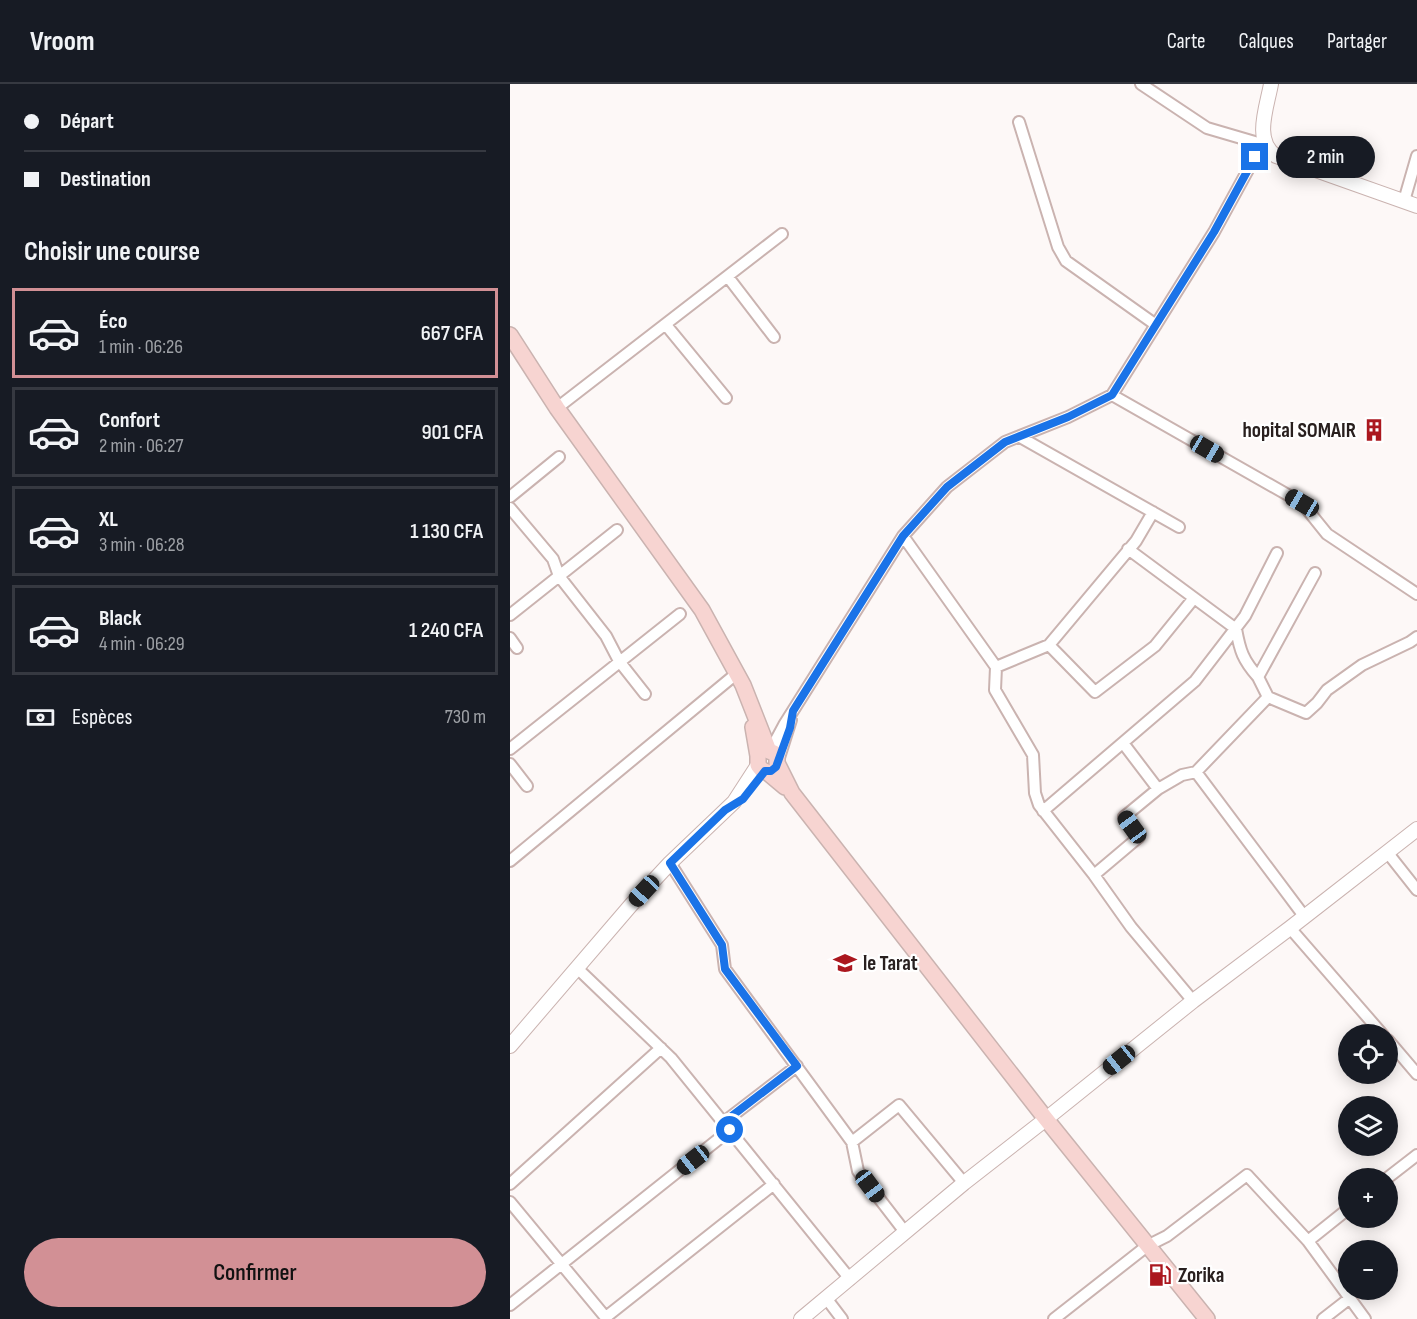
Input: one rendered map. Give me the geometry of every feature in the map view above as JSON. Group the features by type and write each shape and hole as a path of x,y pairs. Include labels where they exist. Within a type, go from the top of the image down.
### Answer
{"main road":[{"path":"510,335 557,408 702,610 739,680 768,761 1046,1119 1207,1319"}],"street":[{"path":"1141,84 1207,128 1265,146"},
{"path":"1271,84 1262,132 1265,146 1276,156 1410,204 1417,156"},
{"path":"1019,122 1058,247 1066,261 1156,325"},
{"path":"510,1046 631,905 670,863 738,797 768,761 790,728 793,711 903,536 947,487 1005,442 1068,417 1112,395 1214,232 1255,157 1265,146"},
{"path":"557,408 782,234"},
{"path":"728,277 774,336"},
{"path":"666,325 726,398"},
{"path":"1112,395 1302,503 1327,534 1417,594"},
{"path":"1020,437 1179,527"},
{"path":"510,497 559,457"},
{"path":"510,508 553,558 559,576 606,636 619,661 645,694"},
{"path":"996,667 1049,645 1136,541 1153,512"},
{"path":"510,615 617,530"},
{"path":"903,536 996,667 994,690 1033,755 1035,793 1039,805 1131,927 1192,1001"},
{"path":"1128,549 1236,629 1239,646 1246,662 1258,677 1268,697 1306,712 1327,690 1362,665 1414,640 1417,628"},
{"path":"1043,811 1195,681 1245,616 1277,553"},
{"path":"1258,677 1316,573"},
{"path":"1049,645 1095,692 1155,646 1194,598"},
{"path":"510,749 680,614"},
{"path":"510,638 517,648"},
{"path":"510,861 739,680"},
{"path":"1094,875 1139,837 1125,818 1158,789 1182,775 1196,772 1268,697"},
{"path":"1123,743 1158,789"},
{"path":"510,764 527,786"},
{"path":"1196,772 1304,916"},
{"path":"801,1319 964,1183 1192,1001 1417,829"},
{"path":"1387,852 1417,891"},
{"path":"670,863 722,945 725,969 852,1142 858,1171 905,1232"},
{"path":"1290,928 1373,1024"},
{"path":"577,968 671,1058 850,1279"},
{"path":"510,1184 661,1048"},
{"path":"1398,1052 1417,1074"},
{"path":"510,1305 797,1066"},
{"path":"852,1142 899,1105 964,1183"},
{"path":"1398,1170 1417,1155"},
{"path":"1054,1319 1147,1246 1167,1236 1247,1174 1308,1241 1338,1282"},
{"path":"510,1202 607,1318 774,1184"},
{"path":"1308,1241 1338,1217"},
{"path":"826,1298 842,1319"},
{"path":"1323,1319 1347,1300"},
{"path":"1351,1300 1365,1319"}],"place":[{"name":"hopital SOMAIR","path":"1374,430"},
{"name":"le Tarat","path":"845,963"},
{"name":"Zorika","path":"1160,1275"}],"route":[{"path":"730,1130 724,1122 797,1066 725,969 722,945 670,863 725,810 743,799 765,771 771,771 776,767 790,728 793,711 903,536 947,487 1005,442 1068,417 1112,395 1214,232 1255,157"}]}
